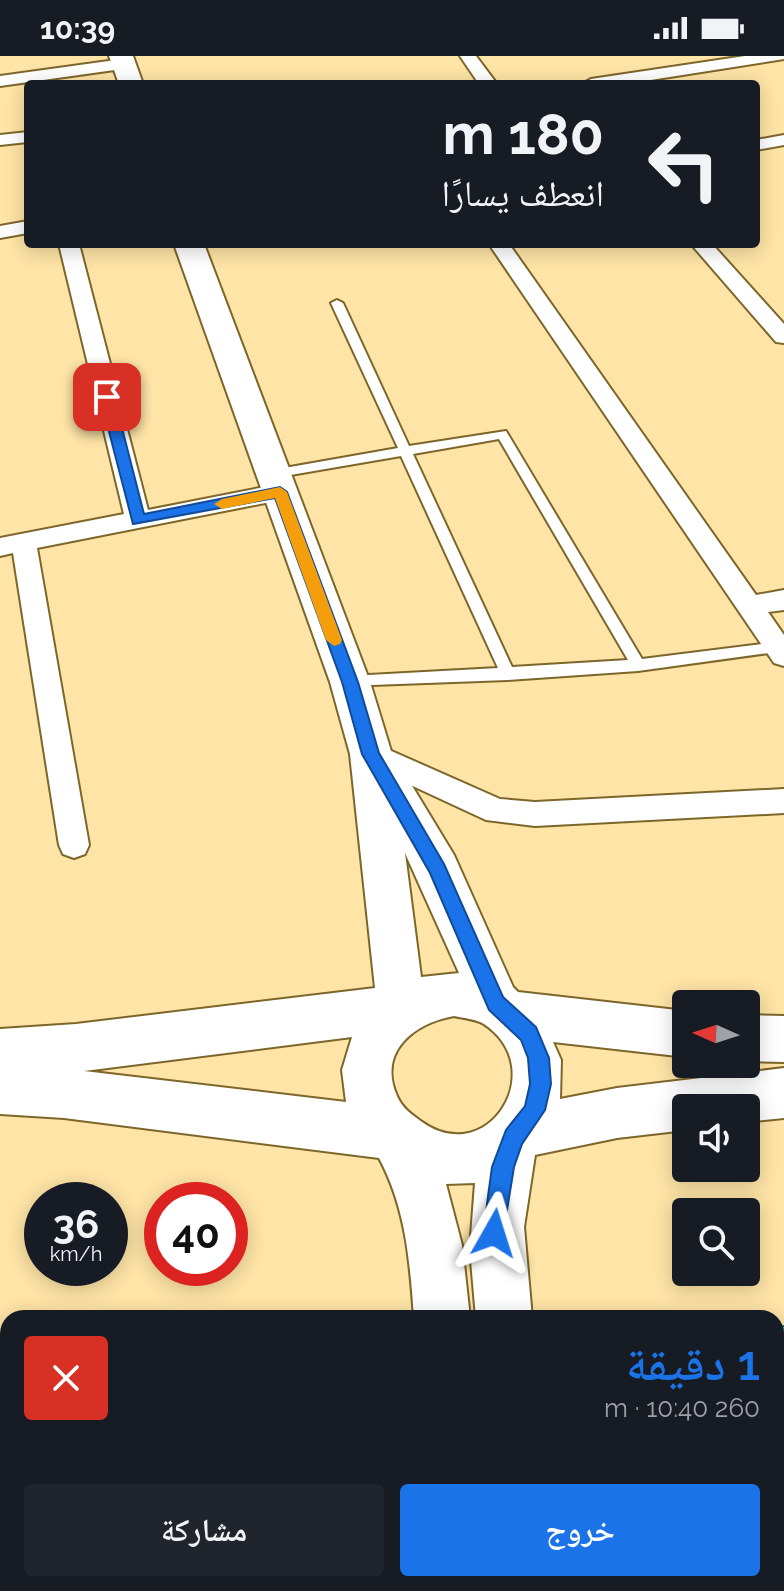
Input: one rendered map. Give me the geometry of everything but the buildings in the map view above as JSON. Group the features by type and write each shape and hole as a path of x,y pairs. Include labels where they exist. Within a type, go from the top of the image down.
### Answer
{"street":[{"path":"468,56 485,80"},
{"path":"618,80 778,56"},
{"path":"0,81 125,68"},
{"path":"0,140 24,137"},
{"path":"760,144 784,140"},
{"path":"0,232 24,228"},
{"path":"70,248 138,520"},
{"path":"190,248 350,682 371,754 400,1008"},
{"path":"502,248 781,652"},
{"path":"705,248 784,337"},
{"path":"74,845 12,545 138,520 277,483"},
{"path":"751,606 784,600"},
{"path":"371,754 497,811 535,814 784,801"},
{"path":"371,754 438,869 504,1009 528,1034 538,1058 540,1084 534,1110 516,1135 503,1167 494,1233 503,1310"},
{"path":"441,1310 435,1238 428,1201 414,1166 376,1110 367,1082 369,1054 380,1029 400,1008 423,996 447,991 473,994 504,1009 672,1032"},
{"path":"0,1053 76,1048 400,1008"},
{"path":"760,1038 784,1039"},
{"path":"0,1089 64,1093 394,1134 417,1150 441,1158 467,1158 492,1152 516,1135 617,1113 784,1093"}],"lane":[{"path":"337,303 508,674"},
{"path":"277,483 405,451 502,434 638,665"},
{"path":"350,682 638,665 781,652"}],"slow traffic":[{"path":"222,504 280,492 334,640"}],"route":[{"path":"107,397 138,520 280,492 350,682 371,754 438,869 496,1003 511,1014 528,1034 538,1058 540,1084 534,1110 514,1138 503,1167 494,1233"}]}
